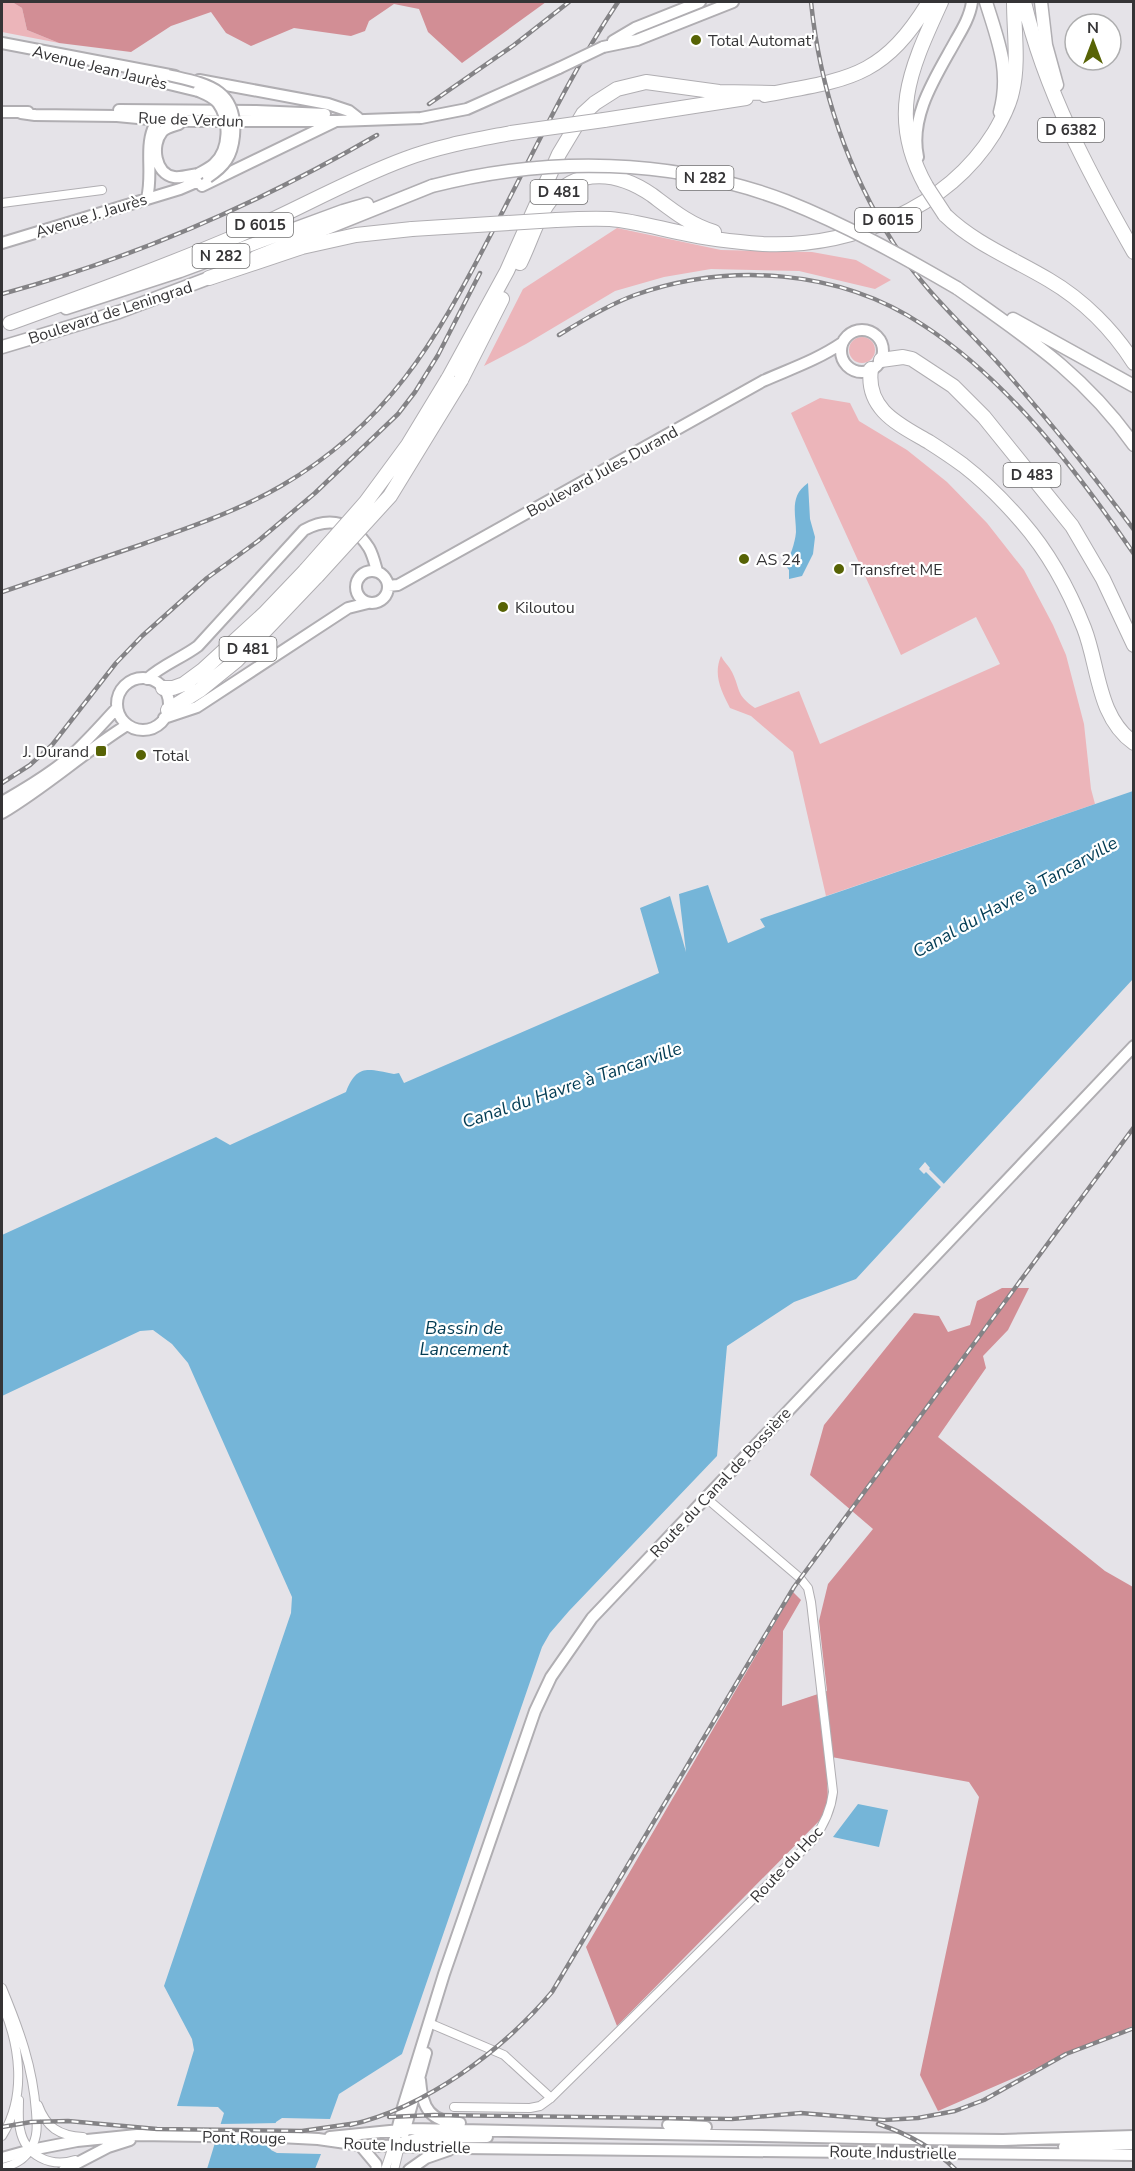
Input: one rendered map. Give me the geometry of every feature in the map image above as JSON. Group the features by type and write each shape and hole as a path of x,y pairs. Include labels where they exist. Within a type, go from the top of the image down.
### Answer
{"highway":[{"name":"D 6015","path":"6,324 146,274 242,234 345,184 405,159 468,141 511,133 836,82 873,65 898,46 930,2"},
{"path":"941,2 917,54 907,92 905,118 914,165 945,214 958,228 1070,294 1107,328 1134,363"},
{"name":"D 6015","path":"209,278 302,247 356,235 412,229 611,219 749,243 795,243 828,239 871,227 927,201 957,178 976,158 995,131 1013,91 1015,74 1014,2"},
{"name":"D 6382","path":"1024,2 1032,37 1048,82 1106,203 1134,252"},
{"name":"D 481","path":"454,380 507,272 559,154 583,114 594,103 617,89 646,82 719,92 773,93"},
{"name":"D 481","path":"166,714 237,660 311,573 366,502 454,380 528,247 542,214 556,195 576,181 598,175 613,176 641,188 693,224 749,243"},
{"name":"D 483","path":"876,365 903,357 912,359 953,386 984,417 1072,526 1103,579 1134,645"},
{"path":"876,365 870,389 892,420 939,448 978,478 1007,505 1042,549 1068,591 1084,628 1110,715 1120,730 1134,743"},
{"name":"D 481","path":"163,688 173,688 184,684 204,669 311,573"}],"main road":[{"name":"Rue de Verdun","path":"21,113 195,121 337,121 359,118 421,118 467,109 603,47 635,28 699,2"},
{"name":"Rue de Verdun","path":"603,47 637,40 733,2"},
{"path":"926,186 917,152 920,114 931,86 965,24 972,2"},
{"path":"986,2 1001,51 1005,78 1003,100 995,131"},
{"path":"1041,2 1049,60 1076,140"},
{"name":"Avenue Jean Jaurès","path":"2,43 168,75"},
{"name":"Avenue Jean Jaurès","path":"2,43 210,95 218,103 225,116 226,142 215,164 203,175"},
{"path":"168,75 328,104 349,111 359,118"},
{"path":"168,75 211,87 228,102 234,111 232,150 226,164 180,189"},
{"name":"Rue de Verdun","path":"2,112 179,110 281,112 359,118"},
{"path":"147,198 153,128 163,116 179,110"},
{"path":"117,116 140,123 151,138"},
{"path":"195,121 166,128 161,132 156,152 159,166 165,174 175,177 203,175"},
{"name":"Avenue J. Jaurès","path":"2,243 147,198 180,189 194,189 337,121"},
{"name":"N 282","path":"432,186 498,172 557,166 641,168 706,178 786,201 838,224 894,252 1134,386"},
{"name":"Boulevard de Leningrad","path":"6,324 78,305 180,271 344,211 432,186"},
{"name":"Boulevard de Leningrad","path":"2,347 119,312 209,278 277,247 432,186"},
{"path":"957,288 1059,361 1105,407 1134,445"},
{"path":"819,359 842,343 850,333 857,330 870,331 880,340 883,354 876,365 862,372 855,371 844,362 841,353 842,343"},
{"path":"819,359 844,362"},
{"name":"Boulevard Jules Durand","path":"388,586 398,585 413,577 763,381 806,362 819,359"},
{"path":"147,679 156,670 180,659 198,646 304,530 313,525 334,521 351,530 370,550 377,571 384,577 388,586 384,597 377,602 348,608 197,707 166,714 151,728 135,728 127,725 119,714 117,699 125,685 139,678 147,679 163,688 168,698 166,714"},
{"path":"368,603 359,598 356,593 356,583 366,571 377,571"},
{"path":"2,802 28,787 64,761 117,708"},
{"path":"2,813 32,795 90,753 106,738 127,725"},
{"name":"Route du Canal de Bossière","path":"400,2139 403,2107 467,1905 519,1753 551,1677 591,1618 1134,1046"},
{"path":"358,2133 386,2124 399,2109 429,2027"},
{"name":"Route du Canal de Bossière","path":"400,2139 420,2079 429,2027"},
{"path":"420,2079 421,2097 425,2107 440,2121 691,2126 772,2135"},
{"name":"Route Industrielle","path":"318,2139 385,2130 417,2147 1134,2155"},
{"name":"Route Industrielle","path":"318,2139 360,2145 400,2139 613,2132 992,2140 1134,2136"},
{"path":"2,2158 77,2141 151,2136"},
{"path":"64,2169 118,2144 151,2136"},
{"name":"Pont Rouge","path":"151,2136 318,2139"},
{"path":"1039,2153 1043,2148 1134,2144"},
{"path":"360,2145 376,2164 377,2169"},
{"path":"409,2169 426,2158 462,2148"},
{"path":"1082,2154 1134,2162"}],"street":[{"path":"2,202 102,190"},
{"name":"Route du Hoc","path":"454,2107 530,2108 540,2106 551,2098 813,1840 825,1823 832,1805 833,1792 812,1602 808,1588 795,1573 705,1497"},
{"path":"2,1989 23,2038 35,2095 37,2130 31,2150 16,2163 2,2168"},
{"path":"2,2004 15,2040 20,2128 25,2143 39,2157 57,2163 68,2163 90,2155"},
{"path":"429,2027 504,2055 551,2098"},
{"path":"2,2136 12,2114 18,2084"},
{"path":"35,2095 46,2121 58,2132 80,2137 126,2136"},
{"name":"Route du Canal de Bossière","path":"385,2169 400,2139"},
{"name":"Route du Canal de Bossière","path":"394,2169 400,2139"}],"shaded area":[{"path":"2,2 12,2 22,8 27,30 59,43 2,32"},
{"path":"12,2 546,2 462,63 428,32 419,9 394,4 369,21 365,31 351,36 294,28 251,46 226,33 211,12 171,26 131,52 59,43 27,30 22,8"},
{"path":"617,228 721,250 812,252 856,260 891,280 875,289 799,271 711,269 664,277 615,291 484,366 523,289"},
{"path":"862,337 871,341 875,350 871,359 862,363 853,359 849,350 853,341"},
{"path":"820,398 850,403 859,421 907,450 947,482 987,523 1024,570 1066,655 1084,724 1091,789 1095,804 826,896 793,752 751,716 730,708 718,676 721,656 732,672 741,695 755,708 799,691 820,744 1000,664 976,617 901,655 791,413"},
{"path":"1002,1288 1029,1288 1008,1330 983,1356 986,1368 938,1437 1105,1571 1133,1587 1133,2026 938,2111 920,2075 979,1797 969,1782 826,1756 828,1800 823,1817 617,2026 586,1947 793,1592 801,1600 783,1631 782,1706 827,1691 819,1621 828,1584 873,1529 810,1475 824,1425 914,1313 939,1316 948,1332 970,1325 977,1301"}],"water":[{"path":"808,483 810,519 815,537 813,554 802,576 789,579 789,570 786,566 796,532 796,499"},
{"name":"Bassin de Lancement","path":"1133,791 1133,979 856,1279 794,1302 727,1346 717,1456 569,1611 550,1633 542,1647 402,2054 339,2094 330,2119 282,2118 276,2122 269,2145 271,2150 277,2153 321,2154 315,2169 207,2169 224,2113 218,2107 177,2106 194,2050 192,2039 164,1986 291,1613 292,1597 188,1363 172,1344 153,1330 140,1331 2,1396 2,1235 216,1137 230,1145 346,1092 354,1077 364,1071 399,1073 404,1083 659,973 640,908 670,896 686,952 679,894 708,885 728,943 765,927 760,919"},
{"path":"858,1804 888,1810 879,1847 833,1837"}],"pier":[{"path":"925,1162 946,1186 943,1189 926,1172 924,1174 919,1169"},
{"path":"279,2123 273,2143 212,2143 219,2124"}],"railway":[{"path":"429,104 514,45 569,2"},
{"path":"2,592 143,544 248,503 281,486 318,462 351,436 380,408 405,378 449,311 583,58 618,2"},
{"path":"811,2 821,66 838,128 862,187 894,244 930,291 999,364 1051,425 1134,530"},
{"path":"2,294 100,264 194,227 287,184 377,135"},
{"path":"2,783 30,765 52,745 116,663 142,636 207,578 258,541 315,493 398,414 438,355 480,273"},
{"path":"559,335 586,318 635,295 708,278 745,275 783,277 820,282 856,292 890,306 923,325 984,372 1039,429 1065,460 1134,554"},
{"path":"350,2125 379,2117 407,2105 461,2074 510,2035 552,1992 794,1587 1134,1127"},
{"path":"389,2117 434,2115 732,2119 801,2113 884,2120 918,2118 955,2111 984,2100 1066,2054 1134,2028"},
{"path":"2,2127 31,2122 68,2121 157,2129 302,2131 357,2123"},
{"path":"878,2124 920,2142 956,2170"}],"place":[{"name":"Total Automat'","path":"696,40"},
{"name":"AS 24","path":"744,559"},
{"name":"Transfret ME","path":"839,569"},
{"name":"Kiloutou","path":"503,607"},
{"name":"J. Durand","path":"101,751"},
{"name":"Total","path":"141,755"}],"water label":[{"name":"Canal du Havre à Tancarville","path":"1015,897"},
{"name":"Canal du Havre à Tancarville","path":"572,1085"}]}
